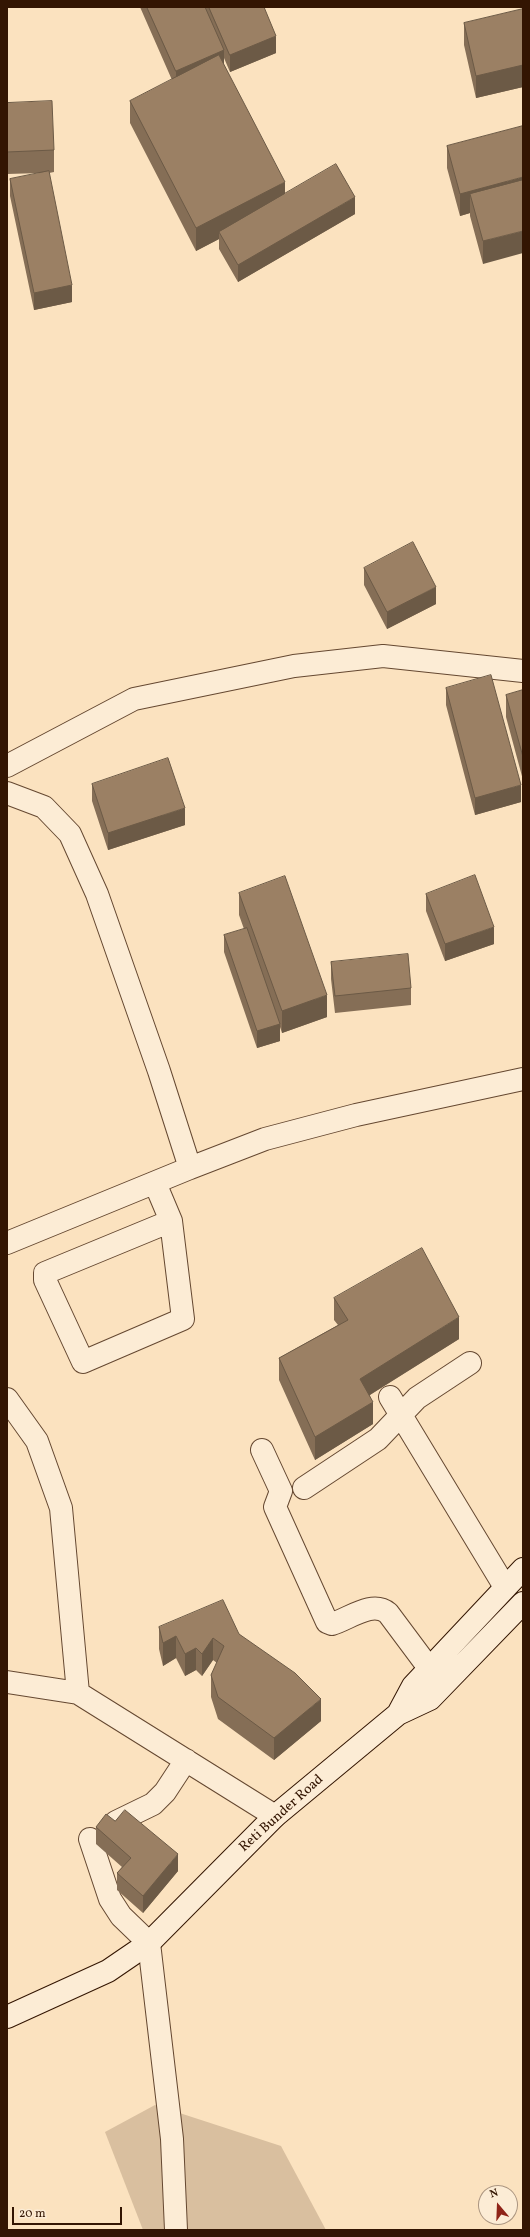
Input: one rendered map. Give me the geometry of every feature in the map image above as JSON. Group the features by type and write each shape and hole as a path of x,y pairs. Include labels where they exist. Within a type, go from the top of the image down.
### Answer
{"street":[{"path":"7,766 134,699 294,666 383,656 523,671"},
{"path":"7,792 44,807 70,834 97,894 159,1071 190,1168"},
{"path":"7,1243 265,1139 356,1115 523,1079"},
{"path":"155,1183 171,1221 183,1319 83,1362 45,1280 46,1274 171,1221"},
{"path":"304,1488 378,1439 402,1416 417,1398 470,1363"},
{"path":"390,1397 505,1587"},
{"path":"7,1400 37,1441 61,1508 78,1693"},
{"path":"262,1450 281,1491 280,1496 276,1500 275,1507 327,1622 332,1624 372,1608 382,1608 388,1613 429,1668"},
{"name":"Reti Bunder Road","path":"9,2019 108,1971 149,1943 275,1816 398,1714 413,1686 523,1569"},
{"path":"398,1714 430,1699 523,1604"},
{"path":"7,1682 78,1693 275,1816"},
{"path":"116,1822 153,1804 165,1792 186,1760"},
{"path":"90,1839 110,1899 121,1916 149,1943 172,2139 176,2230"}],"shaded area":[{"path":"155,2105 281,2146 326,2230 143,2230 105,2132"}],"building":[{"path":"147,7 205,7 224,50 176,71"},
{"path":"209,7 264,7 276,36 230,55"},
{"path":"523,9 523,65 476,76 464,23"},
{"path":"219,55 285,182 196,228 130,101"},
{"path":"52,101 54,150 7,152 7,103"},
{"path":"523,126 523,177 460,194 447,146"},
{"path":"336,164 355,197 238,265 219,232"},
{"path":"49,171 72,285 34,293 10,179"},
{"path":"523,180 523,231 483,241 470,194"},
{"path":"413,542 436,587 387,612 364,568"},
{"path":"491,675 521,785 475,798 446,688"},
{"path":"523,690 523,757 506,695"},
{"path":"168,758 185,808 108,833 92,784"},
{"path":"475,875 494,927 445,944 426,894"},
{"path":"285,876 327,995 282,1011 239,893"},
{"path":"247,928 280,1024 257,1031 224,935"},
{"path":"408,954 411,988 335,996 331,962"},
{"path":"422,1248 459,1317 360,1379 373,1402 315,1437 279,1358 348,1320 334,1298"},
{"path":"223,1600 239,1634 295,1673 321,1699 274,1738 218,1697 211,1675 224,1646 213,1638 202,1654 196,1648 185,1654 176,1636 163,1643 159,1627"},
{"path":"125,1810 178,1854 143,1896 117,1873 131,1858 96,1827 106,1814 115,1821"}]}
